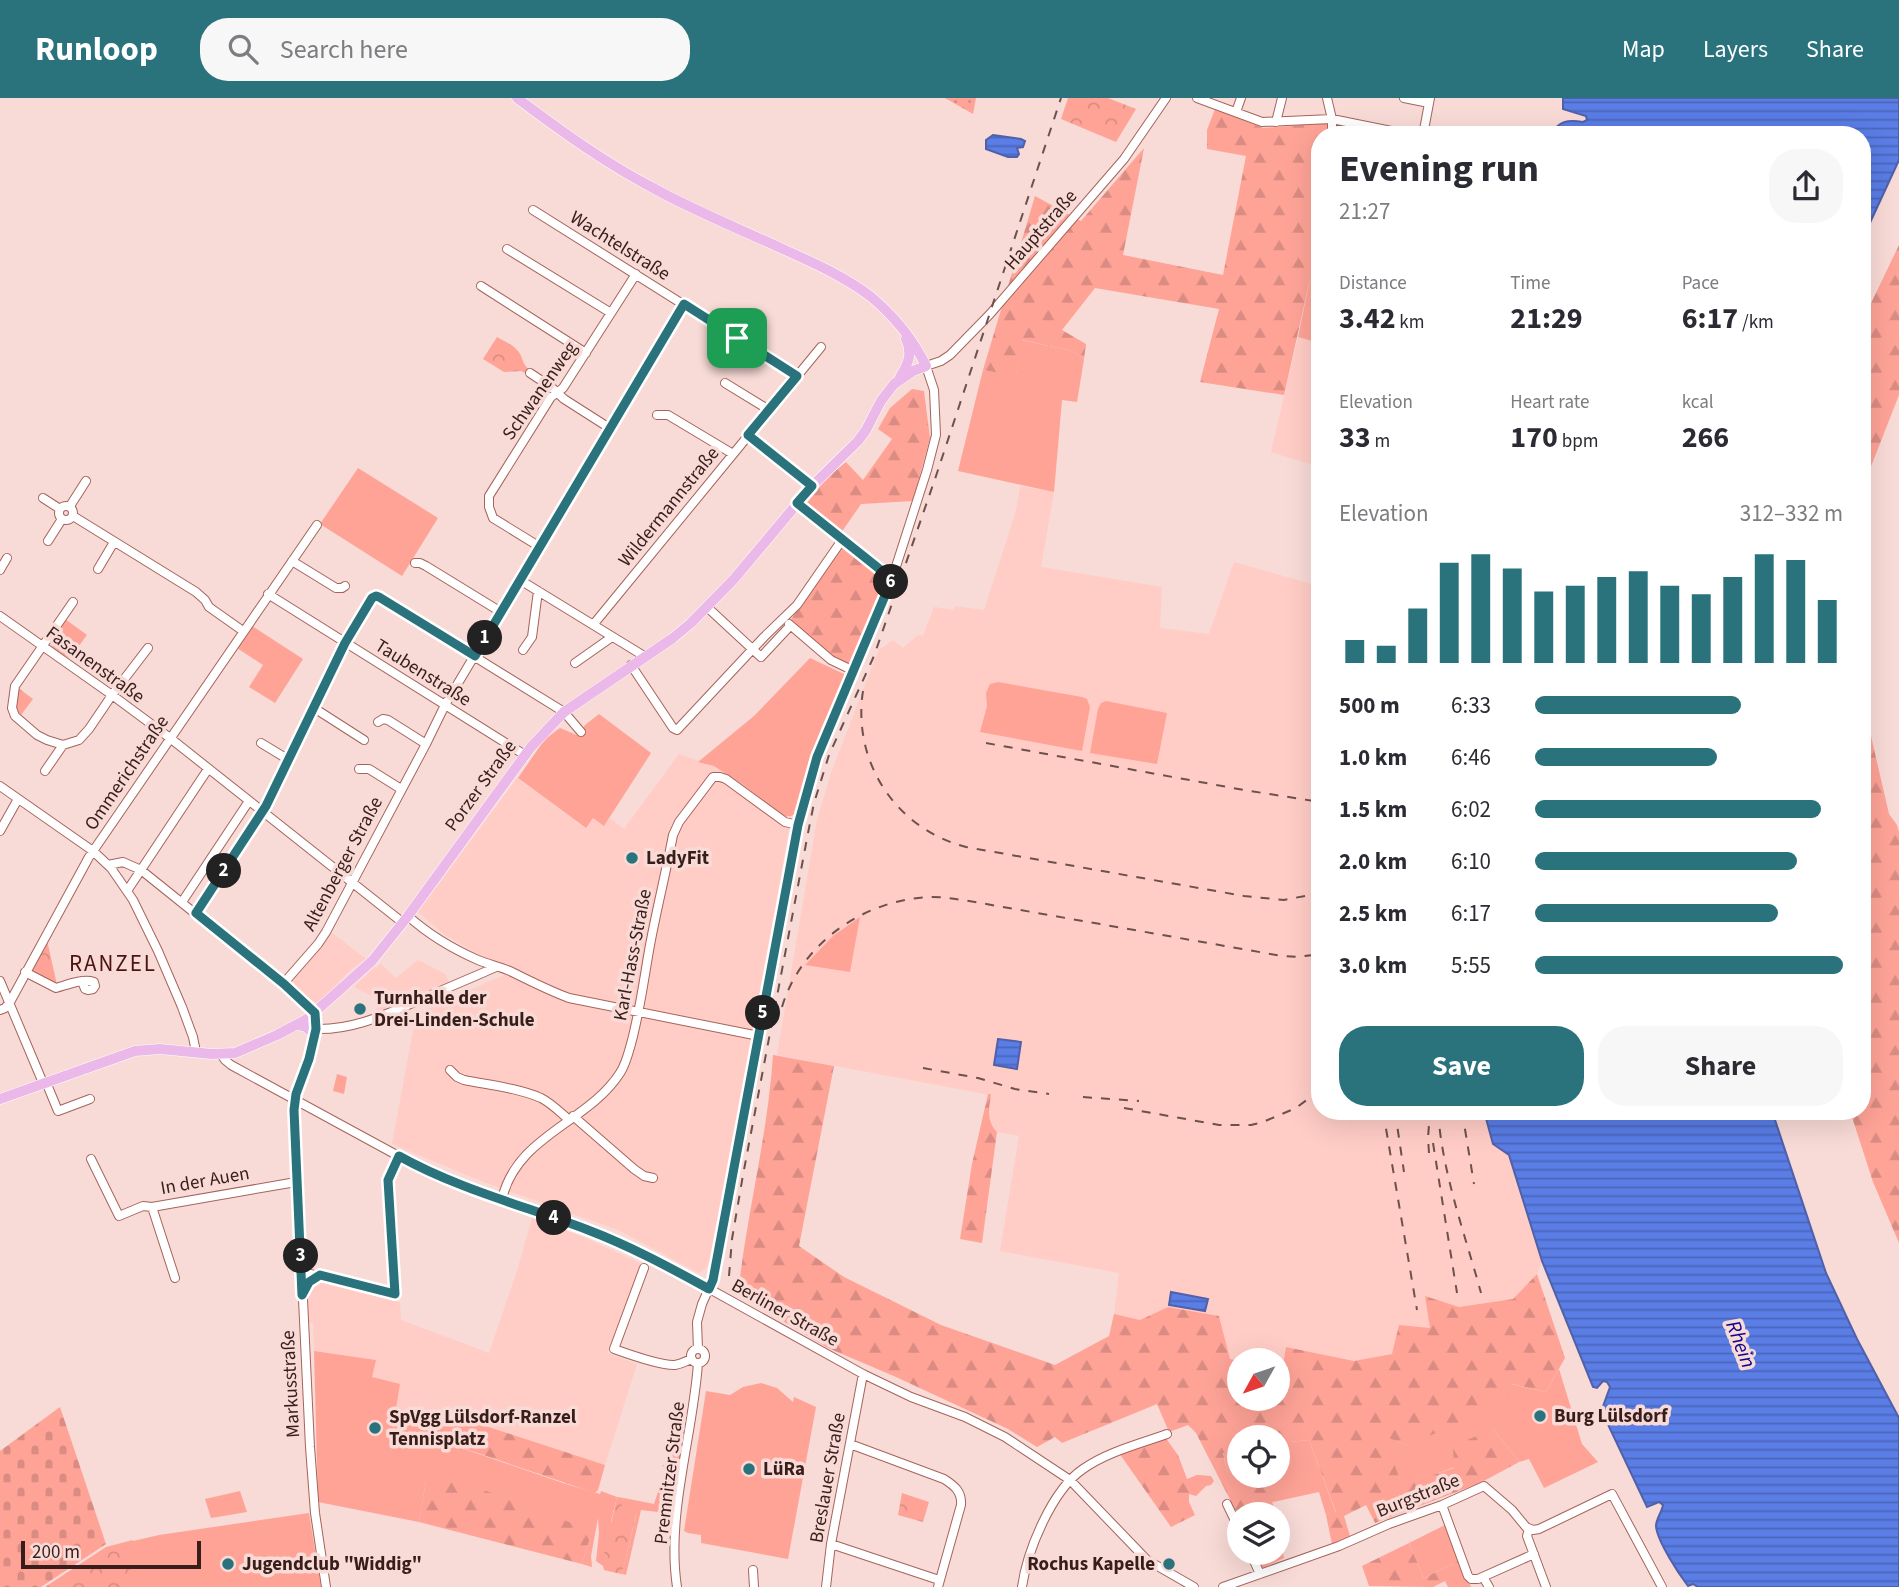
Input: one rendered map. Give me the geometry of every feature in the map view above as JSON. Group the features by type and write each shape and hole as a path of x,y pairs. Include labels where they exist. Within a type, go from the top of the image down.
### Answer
{"main road":[{"path":"517,98 578,144 647,185 818,265 858,288 900,326 914,343 926,366"},
{"path":"898,380 911,353 900,326"},
{"name":"Porzer Straße","path":"0,1099 135,1051 160,1049 221,1054 243,1050 297,1025 315,1013 372,961 539,737 564,712 673,638 708,607 812,486 858,441 881,401 898,380 926,366"},
{"path":"297,1025 315,1032"}],"street":[{"path":"1166,98 1174,98"},
{"name":"Hauptstraße","path":"926,366 950,355 990,314 1124,159 1166,98"},
{"path":"1201,98 1262,122 1332,119 1367,126"},
{"path":"1236,112 1241,98"},
{"path":"1276,122 1282,98"},
{"path":"1327,98 1332,126"},
{"path":"1404,98 1430,101 1425,126"},
{"name":"Wachtelstraße","path":"533,210 797,376"},
{"path":"507,248 611,313"},
{"name":"Schwanenweg","path":"540,547 494,518 489,507 489,496 551,397 563,388 636,274"},
{"path":"481,286 586,353"},
{"name":"Altenberger Straße","path":"284,984 318,944 445,705 684,304"},
{"name":"Wildermannstraße","path":"593,625 821,347"},
{"name":"Premnitzer Straße","path":"677,1587 676,1514 696,1396 693,1352 698,1349 697,1322 714,1277 798,825 817,757 892,579 927,470 936,436 934,390 926,366"},
{"path":"530,373 611,429"},
{"path":"725,383 769,410"},
{"path":"657,415 668,415 733,454"},
{"path":"748,435 812,486"},
{"path":"70,506 86,481"},
{"path":"43,498 60,509"},
{"path":"797,503 892,579"},
{"path":"64,505 70,506 74,510 73,516 62,519 60,509 64,505"},
{"path":"73,516 201,596 209,607 243,631"},
{"path":"48,541 62,519"},
{"name":"Ommerichstraße","path":"0,1010 10,1002 93,851 317,525"},
{"path":"631,665 673,728 677,730 804,595 842,540"},
{"path":"98,569 114,542"},
{"path":"0,570 7,558"},
{"path":"292,561 335,588 342,589 345,586"},
{"path":"415,563 426,566 501,612"},
{"path":"520,580 644,656"},
{"path":"523,650 532,637 538,591"},
{"name":"Taubenstraße","path":"268,594 525,755"},
{"path":"196,913 263,811 345,643 374,597 379,597 564,712 581,732"},
{"path":"73,603 15,686 12,708 15,716 37,735 63,745 79,740 148,648"},
{"path":"708,607 761,657 790,626"},
{"name":"Fasanenstraße","path":"0,616 170,738 351,881 405,919 416,922 458,950 569,998 759,1036"},
{"path":"782,620 831,660 854,671"},
{"path":"575,663 612,637"},
{"path":"314,708 364,740"},
{"path":"378,722 388,720 426,744"},
{"path":"261,743 289,761"},
{"path":"45,771 63,745"},
{"path":"127,891 208,769"},
{"name":"Altenberger Straße","path":"359,769 369,769 401,789"},
{"name":"Karl-Hass-Straße","path":"502,1199 503,1190 533,1147 606,1091 625,1064 639,1011 673,835 679,822 713,777 726,779 785,822 798,825"},
{"path":"0,786 108,864 127,891 158,951 182,1007 196,1052"},
{"path":"0,831 18,799"},
{"path":"182,902 249,801"},
{"path":"108,864 123,862 141,870 284,984 315,1013"},
{"path":"315,1032 356,1026 384,1016 496,967"},
{"path":"25,972 56,988 82,981"},
{"path":"0,982 58,1111 90,1100"},
{"name":"Markusstraße","path":"315,1013 315,1032 309,1059 296,1094 294,1110 314,1505 326,1587"},
{"name":"Berliner Straße","path":"221,1054 231,1065 399,1156 440,1176 652,1257 863,1374 993,1431 1070,1480 1147,1560 1194,1587"},
{"path":"450,1070 464,1080 540,1098 571,1118 634,1169 653,1178"},
{"path":"302,1272 395,1294 388,1180 399,1156"},
{"path":"91,1159 119,1216 143,1206 152,1207"},
{"name":"In der Auen","path":"176,1278 152,1207 296,1182"},
{"path":"644,1268 614,1349 666,1365 695,1361"},
{"path":"302,1295 309,1282 320,1275"},
{"name":"Breslauer Straße","path":"826,1587 831,1544 863,1374"},
{"path":"1022,1587 1027,1562 1040,1528 1070,1480 1103,1458 1167,1434"},
{"path":"831,1544 939,1584 961,1505 960,1492 944,1479 850,1444"},
{"name":"Burgstraße","path":"1223,1587 1339,1546 1484,1486 1530,1529"},
{"path":"1546,1587 1527,1536 1530,1529 1539,1529 1612,1494 1662,1587"},
{"path":"1442,1504 1468,1576 1474,1580 1534,1554"},
{"path":"1256,1565 1260,1574"},
{"path":"752,1570 754,1587"},
{"path":"1483,1577 1489,1587"}],"shaded area":[{"path":"1298,337 1311,341 1311,464 1271,452"},
{"path":"1020,486 1054,492 1041,567 1162,587 1160,628 1209,634 1234,562 1311,584 1311,1120 1486,1120 1493,1144 1509,1155 1542,1261 1537,1274 1513,1299 1459,1307 1392,1354 1354,1361 1286,1347 1227,1348 1219,1316 1168,1307 1140,1320 1114,1314 1119,1273 1000,1251 1019,1136 997,1132 991,1126 988,1114 990,1095 777,1055 817,820 831,773 879,649 893,640 903,648 918,635 923,636 934,607 954,610 955,606 984,610 1016,511"},
{"path":"679,754 714,766 783,816 791,816 756,1023 712,1254 705,1269 699,1273 618,1230 486,1183 392,1144 416,1014 504,975 502,968 445,935 418,912 517,778 585,828 593,818 604,826 610,818 624,829"},
{"path":"331,932 366,959 353,968 320,1001 315,1002 292,981"},
{"path":"418,960 445,974 450,985 373,1016 383,1002 354,987 381,964 396,978"},
{"path":"532,1218 583,1237 642,1264 607,1353 637,1364 605,1465 449,1414 438,1417 396,1408 371,1377 375,1360 314,1351 313,1323 309,1323 308,1292 310,1286 323,1280 385,1295 400,1303 401,1320 489,1353"}],"green space":[{"path":"945,98 976,98 973,114"},
{"path":"1068,98 1108,98 1136,109 1116,142 1061,119"},
{"path":"1215,109 1263,128 1329,123 1329,126 1311,126 1311,279 1284,395 1200,382 1219,309 1095,288 1062,330 1086,344 1084,359 1072,351 1022,340 1016,376 983,370 1035,196 1081,221 1144,148 1123,255 1223,275 1246,156 1207,149 1207,130"},
{"path":"1899,245 1899,395 1871,466 1871,303"},
{"path":"1310,279 1311,341 1298,337"},
{"path":"497,337 513,346 519,353 530,370 527,374 521,371 504,372 483,359"},
{"path":"1021,340 1072,351 1084,359 1077,402 1062,400 1054,492 958,471 983,370 1016,375"},
{"path":"912,389 924,391 930,438 913,501 861,504 841,533 805,503 830,475 846,462 863,480 892,439 878,429 890,408"},
{"path":"358,468 438,518 402,576 320,524"},
{"path":"841,546 887,579 850,664 837,660 790,621"},
{"path":"65,619 87,635 70,658 56,650 50,642"},
{"path":"252,626 303,659 275,703 249,687 263,665 237,648"},
{"path":"810,658 846,675 821,729 797,813 784,816 714,766 698,762 754,716"},
{"path":"998,682 1087,699 1090,707 1082,751 980,732 987,706 986,693 990,684"},
{"path":"17,687 33,699 21,715 18,715 14,702"},
{"path":"1106,701 1167,713 1157,764 1090,753 1098,709 1101,703"},
{"path":"599,714 651,753 604,826 593,818 586,828 518,778 545,739 560,728 579,736 585,725"},
{"path":"1871,736 1889,814 1899,832 1899,1243 1873,1182 1853,1120 1871,1120"},
{"path":"860,917 850,972 805,965 833,936"},
{"path":"47,940 57,985 30,971"},
{"path":"773,1055 834,1066 799,1246 844,1277 941,1325 1055,1365 1109,1336 1114,1314 1140,1320 1168,1307 1219,1316 1227,1348 1227,1411 1290,1411 1290,1348 1286,1347 1354,1361 1392,1354 1399,1325 1430,1328 1425,1296 1459,1307 1513,1299 1537,1274 1565,1358 1546,1392 1512,1384 1510,1395 1502,1407 1406,1445 1384,1436 1402,1485 1454,1468 1453,1446 1493,1429 1519,1462 1480,1483 1375,1523 1366,1505 1344,1516 1350,1536 1332,1544 1326,1515 1336,1512 1309,1440 1290,1442 1290,1425 1227,1425 1227,1452 1223,1453 1227,1488 1269,1488 1272,1502 1231,1502 1196,1433 1188,1425 1169,1432 1157,1404 1062,1443 1055,1437 1037,1447 1008,1429 828,1348 732,1291 730,1285 739,1286"},
{"path":"337,1074 347,1077 344,1094 333,1091"},
{"path":"988,1094 991,1094 990,1119 997,1132 982,1243 960,1239 972,1164"},
{"path":"314,1351 376,1360 372,1377 400,1384 396,1408 438,1417 430,1439 563,1483 617,1497 611,1521 612,1572 604,1570 596,1561 598,1518 591,1556 592,1567 582,1564 590,1538 426,1481 419,1522 318,1502"},
{"path":"1559,1369 1582,1444 1598,1462 1544,1488 1529,1459 1519,1462 1493,1429 1455,1467 1402,1486 1383,1435 1406,1445 1511,1384 1546,1392"},
{"name":"LüRa","path":"761,1383 777,1388 793,1402 794,1397 816,1407 788,1559 701,1543 701,1535 684,1531 706,1391 730,1395 743,1387"},
{"path":"60,1407 106,1544 41,1587 0,1587 0,1451"},
{"path":"449,1414 605,1465 598,1490 595,1493 439,1440 429,1439 438,1417"},
{"path":"678,1429 688,1429 675,1514 641,1510 626,1575 622,1574 636,1515 620,1508 624,1498 654,1504 666,1468 662,1466 666,1463"},
{"path":"1165,1437 1178,1455 1187,1479 1197,1475 1211,1476 1214,1481 1196,1496 1189,1494 1189,1502 1195,1515 1171,1527 1119,1453"},
{"path":"1309,1440 1336,1513 1326,1515 1319,1492 1273,1502 1252,1488 1290,1488 1290,1442"},
{"path":"1227,1451 1227,1471 1223,1452"},
{"path":"444,1475 585,1528 590,1538 582,1564 419,1522 426,1481"},
{"path":"240,1491 247,1512 211,1518 205,1499"},
{"path":"902,1493 929,1502 923,1522 898,1515"},
{"path":"617,1497 624,1498 621,1508 636,1514 622,1574 612,1572 611,1564 603,1559"},
{"name":"Jugendclub \"Widdig\"","path":"309,1513 321,1587 48,1587 116,1545 159,1535"},
{"path":"1445,1525 1460,1560 1424,1578 1409,1543"},
{"path":"133,1540 130,1587 45,1587 106,1547"},
{"path":"1409,1543 1424,1578 1460,1560 1471,1587 1448,1587 1445,1581 1433,1587 1369,1586 1362,1566"}],"water":[{"path":"1563,98 1899,98 1899,160 1871,221 1871,126 1558,126 1564,122 1587,120 1586,116 1563,109"},
{"path":"993,135 1025,141 1023,147 1017,148 1017,157 1008,157 986,149 986,140"},
{"path":"998,1039 1021,1042 1017,1069 994,1065"},
{"name":"Rhein","path":"1486,1120 1775,1120 1826,1273 1899,1418 1899,1587 1688,1586 1657,1532 1656,1523 1663,1505 1659,1502 1647,1507 1603,1414 1602,1409 1610,1387 1603,1381 1597,1388 1593,1387 1542,1261 1509,1155 1493,1144"},
{"path":"1171,1292 1208,1299 1205,1311 1169,1305"}],"railway":[{"path":"729,1276 732,1239 743,1175 814,803 829,755 874,656 1061,98"},
{"path":"863,691 861,717 872,767 884,789 900,808 919,825 941,838 966,847 1244,896 1284,900 1311,895"},
{"path":"986,743 1311,801"},
{"path":"782,1007 791,984 804,963 839,929 883,906 931,897 969,901 1282,956 1311,955"},
{"path":"923,1068 1049,1094"},
{"path":"1083,1097 1139,1101"},
{"path":"1124,1108 1219,1125 1251,1125 1296,1108 1311,1097"},
{"path":"1385,1120 1417,1310"},
{"path":"1396,1120 1404,1172"},
{"path":"1429,1120 1429,1153"},
{"path":"1439,1120 1449,1180 1481,1293"},
{"path":"1463,1120 1474,1184"},
{"path":"1433,1143 1457,1293"}],"place":[{"name":"LadyFit","path":"632,858"},
{"name":"Turnhalle der Drei-Linden-Schule","path":"360,1009"},
{"name":"Burg Lülsdorf","path":"1540,1416"},
{"name":"SpVgg Lülsdorf-Ranzel Tennisplatz","path":"375,1428"},
{"name":"LüRa","path":"749,1469"},
{"name":"Jugendclub \"Widdig\"","path":"228,1564"},
{"name":"Rochus Kapelle","path":"1169,1564"}],"district":[{"name":"RANZEL","path":"113,963"}],"route":[{"path":"684,304 737,338 797,376 748,435 812,486 797,503 892,579 817,757 808,785 744,1110 721,1245 709,1289 652,1257 620,1243 462,1185 399,1156 388,1180 395,1294 320,1275 309,1282 302,1295 294,1110 296,1094 309,1059 316,1029 315,1013 284,984 196,913 266,806 345,643 372,598 379,597 475,656 684,304"}]}
